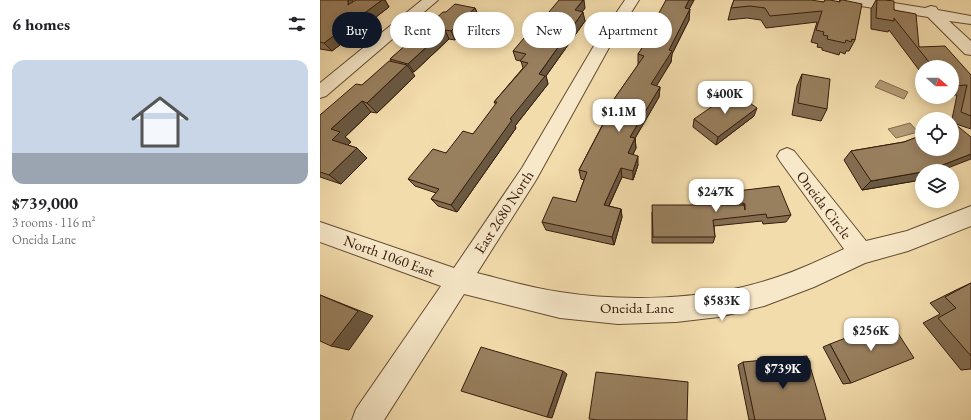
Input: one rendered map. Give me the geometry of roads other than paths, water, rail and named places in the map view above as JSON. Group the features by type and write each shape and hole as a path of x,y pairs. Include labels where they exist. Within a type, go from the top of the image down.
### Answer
{"street":[{"path":"320,92 431,0"},
{"name":"East 2680 North","path":"367,420 530,174 603,44 632,0"},
{"path":"849,0 930,7 971,20"},
{"path":"930,7 971,50"},
{"name":"Oneida Circle","path":"787,156 861,253"},
{"name":"Oneida Lane","path":"458,281 560,304 618,311 676,309 719,304 764,294 805,279 861,253 908,241 971,216"},
{"name":"North 1060 East","path":"321,234 458,281"}]}
